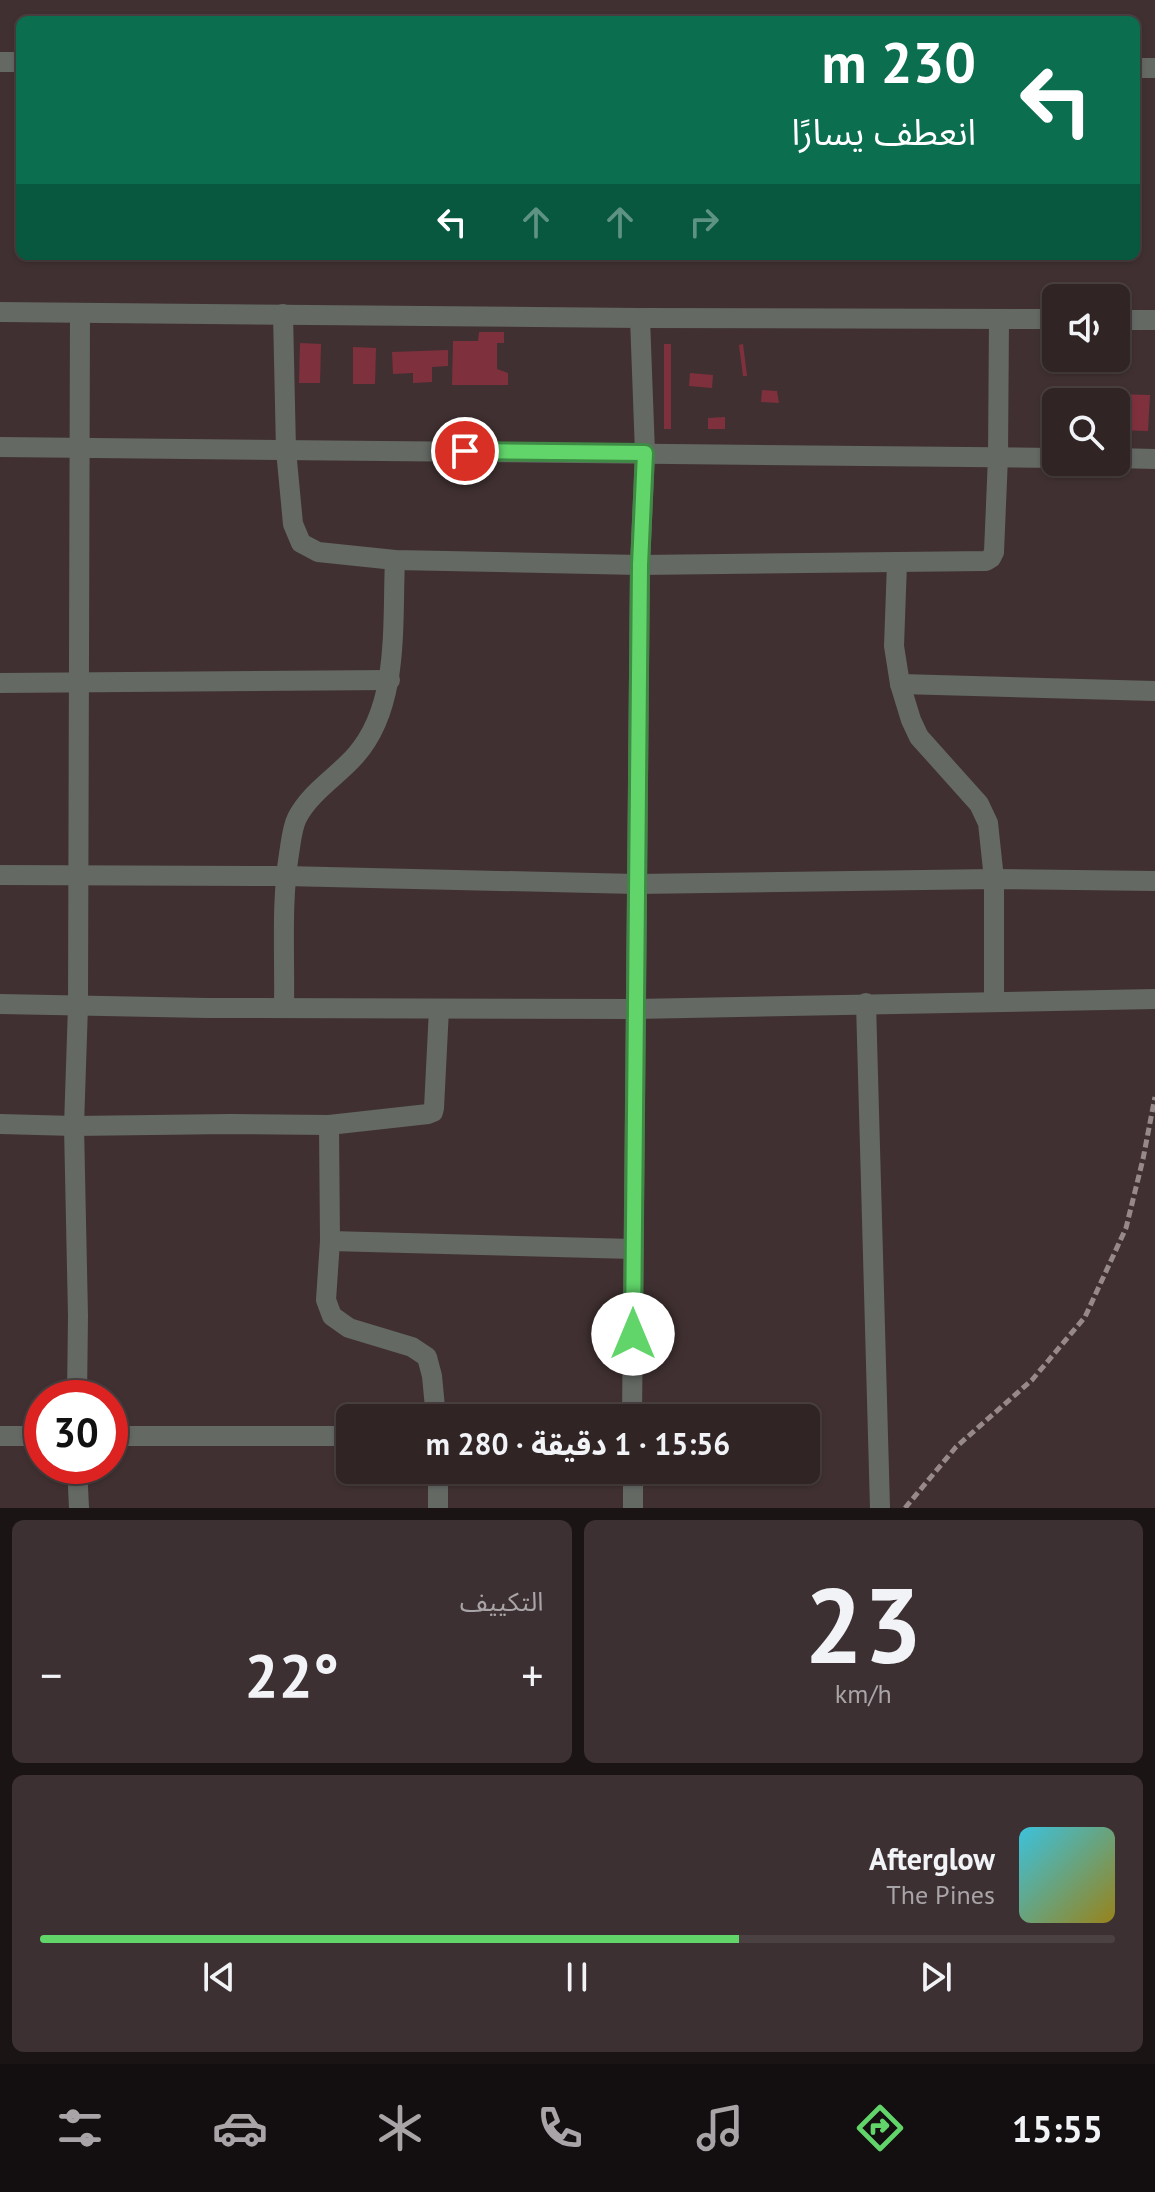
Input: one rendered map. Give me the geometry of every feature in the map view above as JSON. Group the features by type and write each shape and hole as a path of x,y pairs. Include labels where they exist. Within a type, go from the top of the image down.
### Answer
{"street":[{"path":"0,312 1042,319"},
{"path":"77,1380 74,1126 79,875 80,313"},
{"path":"283,314 286,450 293,524 301,543 318,552 395,560 640,565 897,563 986,561 991,558 994,552 998,457 999,319"},
{"path":"632,1404 640,565 645,453 640,318"},
{"path":"1130,320 1155,320"},
{"path":"0,447 1042,458"},
{"path":"1130,458 1155,459"},
{"path":"284,1007 285,876 292,835 306,803 356,756 383,707 390,680 395,560"},
{"path":"897,563 894,646 900,684 919,737 979,804 988,823 994,879 994,1001"},
{"path":"0,683 390,680"},
{"path":"900,684 1155,691"},
{"path":"0,875 285,876 636,884 994,879 1155,881"},
{"path":"0,1004 635,1009 1155,999"},
{"path":"866,1003 880,1508"},
{"path":"0,1124 329,1125 433,1112 439,1009"},
{"path":"329,1125 330,1241 326,1300 332,1316 349,1328 412,1347 427,1357 435,1404"},
{"path":"330,1241 633,1249"},
{"path":"0,1436 24,1436"},
{"path":"128,1436 336,1436"},
{"path":"78,1484 79,1508"},
{"path":"438,1484 438,1508"},
{"path":"633,1484 633,1508"}],"path":[{"path":"905,1508 956,1447 1032,1380 1085,1317 1126,1228 1155,1097"}],"building":[{"path":"479,332 504,332 504,343 497,343 497,369 508,373 508,385 452,385 453,341 478,341"},
{"path":"300,343 321,344 320,383 299,383"},
{"path":"664,344 671,344 671,429 664,429"},
{"path":"743,344 747,376 743,376 739,345"},
{"path":"353,347 376,348 375,384 353,384"},
{"path":"448,350 448,366 432,367 432,382 413,383 413,373 393,374 392,352"},
{"path":"690,373 713,375 712,388 689,386"},
{"path":"762,390 777,391 779,403 761,402"},
{"path":"1130,394 1150,395 1148,431 1130,430"},
{"path":"725,417 725,429 708,429 708,418"}],"route":[{"path":"465,451 645,453 640,565 633,1334"}]}
